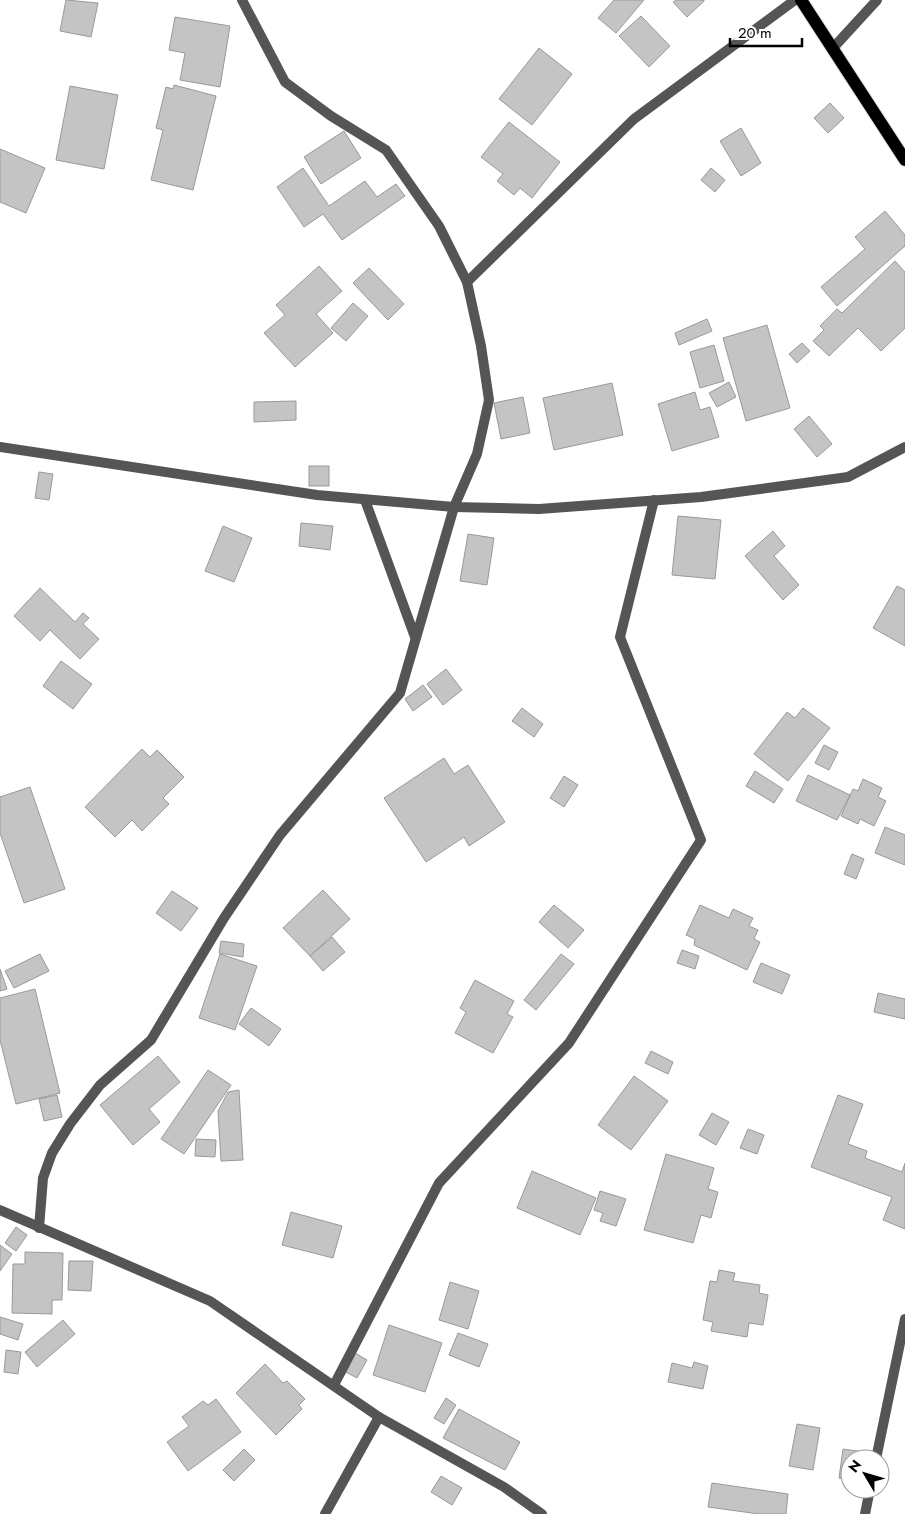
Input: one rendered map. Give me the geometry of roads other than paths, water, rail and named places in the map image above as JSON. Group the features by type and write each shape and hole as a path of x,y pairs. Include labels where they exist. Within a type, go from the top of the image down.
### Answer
{"main road":[{"path":"802,0 905,160"}],"street":[{"path":"39,1228 43,1178 52,1153 100,1085 151,1040 224,918 280,835 400,693 454,507 477,454 489,400 481,346 467,282 439,226 386,150 331,116 285,82 242,0"},
{"path":"467,282 634,119 795,0"},
{"path":"833,48 878,0"},
{"path":"0,447 149,472 316,496 454,507 539,509 719,495 848,477 905,447"},
{"path":"365,500 415,637"},
{"path":"334,1385 439,1183 569,1043 701,840 620,637 654,500"},
{"path":"0,1210 210,1301 379,1417 504,1487 542,1514"},
{"path":"878,1449 905,1319"},
{"path":"325,1514 379,1417"},
{"path":"865,1514 868,1499"}]}
